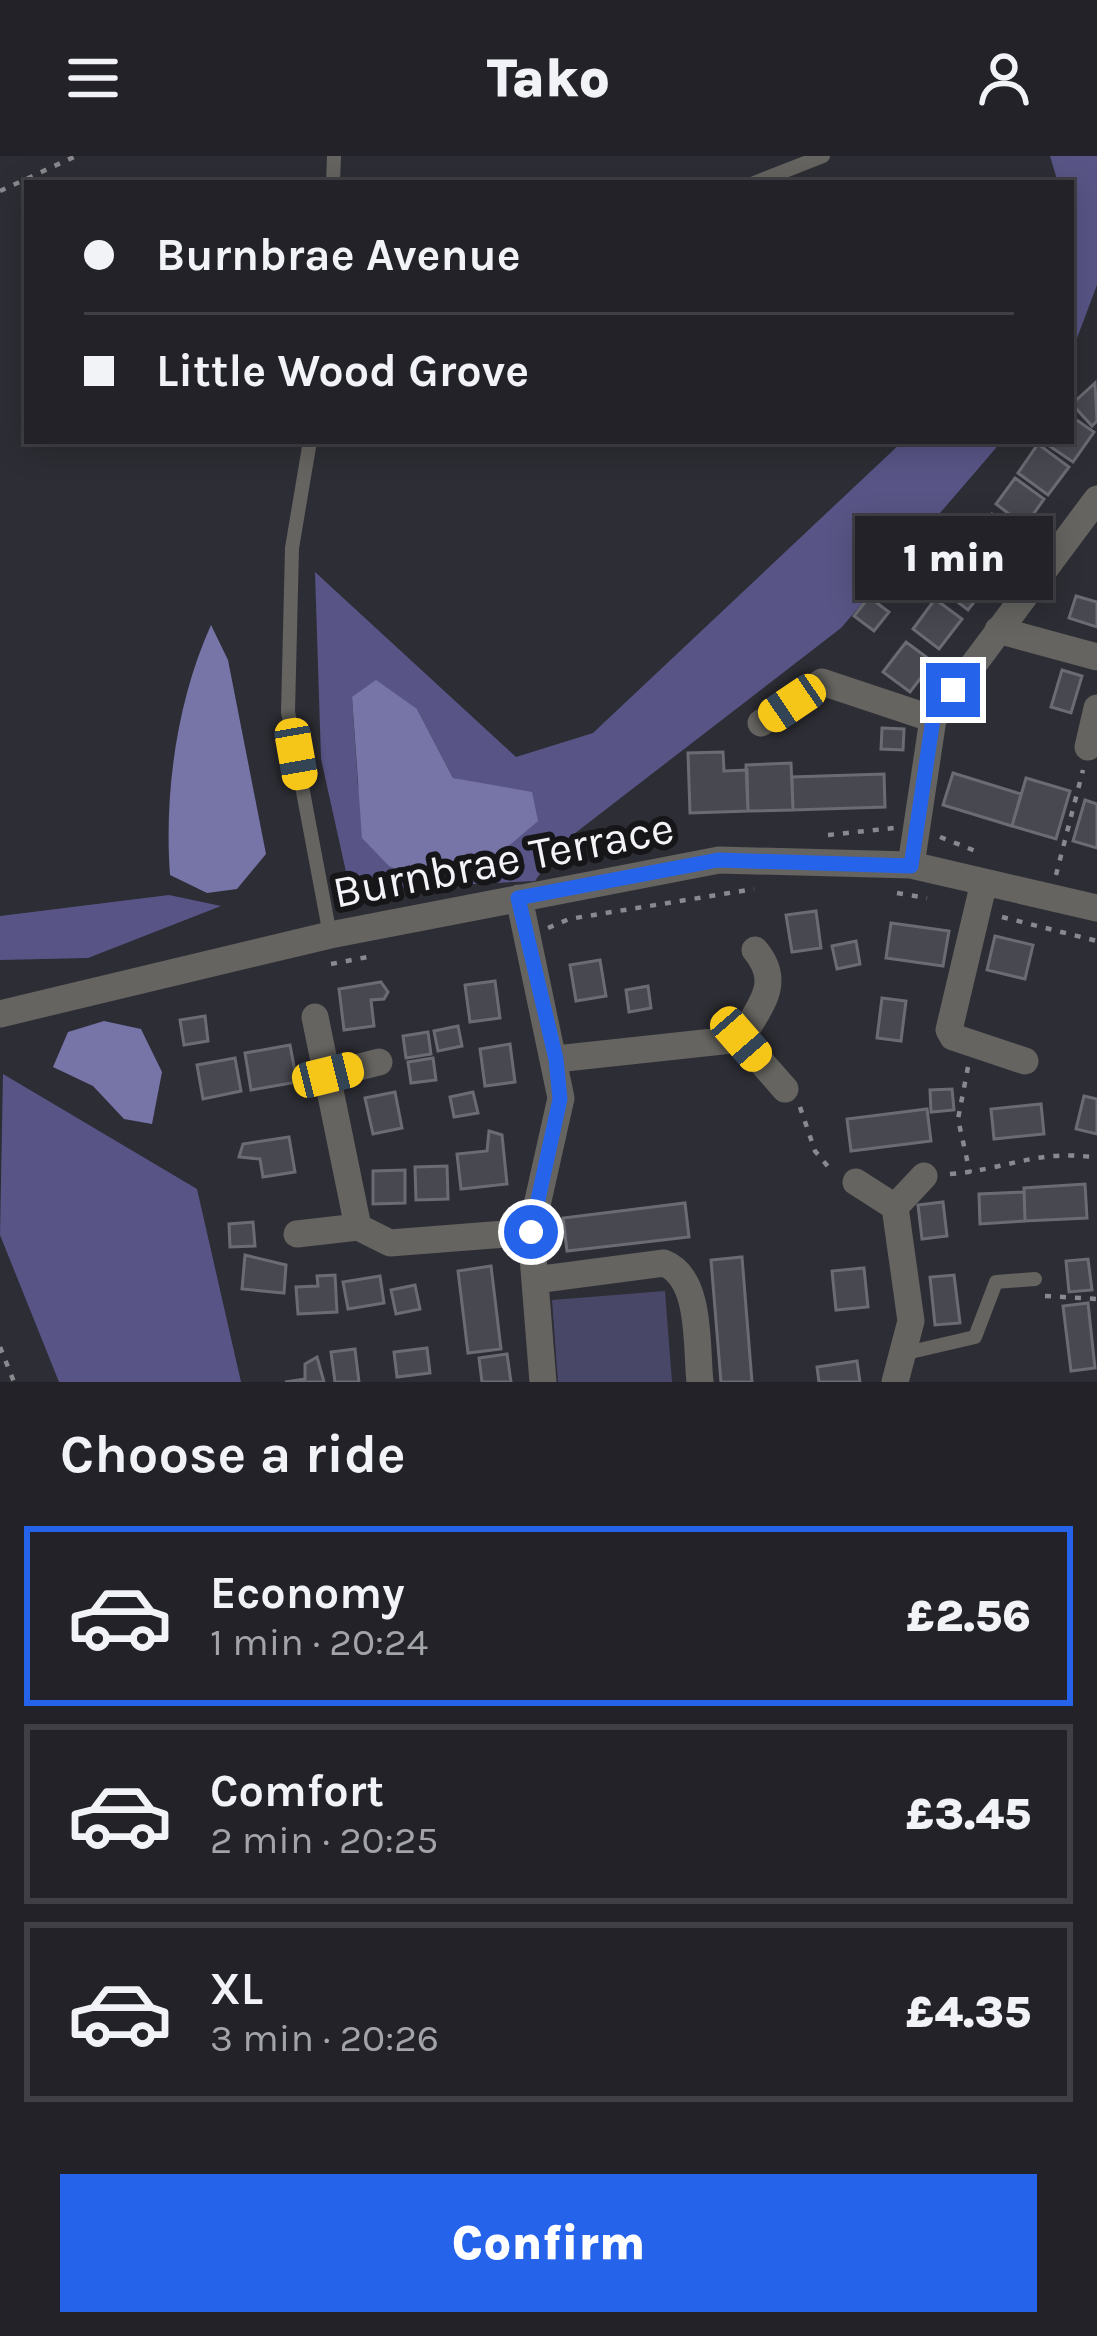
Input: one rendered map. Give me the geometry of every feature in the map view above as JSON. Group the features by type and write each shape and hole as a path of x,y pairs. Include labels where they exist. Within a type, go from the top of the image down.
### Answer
{"street":[{"path":"911,866 933,719 1097,499"},
{"path":"998,630 1097,657"},
{"path":"761,723 822,682 933,719"},
{"path":"1088,747 1097,708"},
{"name":"Burnbrae Terrace","path":"0,1014 330,935 718,860 911,866 1097,908"},
{"path":"984,882 950,1030 953,1037 1025,1061"},
{"path":"518,898 556,1059 560,1099 554,1144 531,1232 543,1382"},
{"path":"741,1039 772,984 770,968 755,950"},
{"path":"315,1017 358,1227"},
{"path":"556,1059 741,1039"},
{"path":"741,1039 785,1089"},
{"path":"328,1075 379,1062"},
{"path":"895,1207 924,1176"},
{"path":"856,1182 895,1207 910,1321 896,1382"},
{"path":"296,1234 358,1227 390,1243 531,1232"},
{"path":"535,1280 664,1263 676,1268 687,1281 700,1382"}],"lane":[{"path":"762,180 823,156"},
{"path":"309,444 292,548 288,712 330,935"},
{"path":"902,1354 975,1337 996,1282 1035,1280"}],"path":[{"path":"0,191 76,156"},
{"path":"1051,898 1088,747"},
{"path":"528,937 569,920 731,890 773,889"},
{"path":"880,890 1097,941"},
{"path":"970,1173 958,1120 972,1044"},
{"path":"785,1089 807,1115 815,1151 826,1168 856,1182"},
{"path":"924,1176 970,1173 1050,1152 1097,1158"},
{"path":"1035,1280 1047,1300 1097,1299"},
{"path":"0,1347 14,1382"}],"shaded area":[{"path":"1050,156 1097,156 1097,285 1074,346 1074,180 1057,180"},
{"path":"900,444 999,444 841,628 561,844 535,881 350,890 321,759 315,572 516,757 593,733","holes":["352,697 417,709 453,778 490,787 499,854 411,876 358,786"]},
{"path":"211,625 228,660 266,854 237,889 207,893 170,875 169,812 182,715"},
{"path":"376,680 417,709 453,778 532,792 538,821 499,854 412,876 389,866 362,838 352,697"},
{"path":"169,895 221,906 88,958 0,960 0,916"},
{"path":"104,1021 141,1029 162,1072 152,1124 124,1119 93,1086 53,1067 68,1032"},
{"path":"3,1074 197,1189 241,1382 59,1382 0,1235"},
{"path":"665,1291 672,1382 558,1382 552,1300"}],"building":[{"path":"1095,383 1097,421 1092,426 1074,406"},
{"path":"1074,418 1094,432 1073,462 1046,444 1074,444"},
{"path":"1038,444 1069,467 1048,495 1018,473"},
{"path":"1015,478 1044,499 1025,526 996,504"},
{"path":"992,514 1017,531 994,563 969,546"},
{"path":"901,557 921,572 907,590 887,576"},
{"path":"964,560 991,580 968,610 942,590"},
{"path":"1076,596 1097,602 1097,627 1069,618"},
{"path":"869,597 889,612 874,631 854,616"},
{"path":"935,599 962,619 939,649 913,629"},
{"path":"906,642 933,662 910,692 883,672"},
{"path":"1062,670 1082,676 1071,713 1051,707"},
{"path":"882,728 904,729 903,750 881,749"},
{"path":"723,752 724,771 747,770 748,811 690,813 688,753"},
{"path":"791,763 793,810 748,811 746,765"},
{"path":"953,773 1021,794 1012,826 943,805"},
{"path":"884,774 885,807 793,810 792,777"},
{"path":"1026,778 1070,791 1056,839 1012,826"},
{"path":"1085,800 1097,804 1097,848 1073,841"},
{"path":"816,911 821,948 792,952 786,915"},
{"path":"891,923 949,931 943,966 886,958"},
{"path":"995,936 1033,945 1025,979 987,970"},
{"path":"856,941 860,964 837,969 832,946"},
{"path":"600,960 606,996 576,1001 570,965"},
{"path":"495,981 500,1018 470,1022 465,985"},
{"path":"381,982 388,992 384,999 371,1000 374,1026 344,1030 339,989"},
{"path":"648,986 651,1008 629,1012 626,990"},
{"path":"882,998 906,1001 901,1041 877,1038"},
{"path":"205,1016 208,1041 184,1045 180,1020"},
{"path":"458,1026 462,1046 438,1051 434,1031"},
{"path":"428,1032 431,1054 406,1058 403,1036"},
{"path":"510,1044 515,1082 485,1086 480,1049"},
{"path":"290,1045 297,1082 251,1090 245,1053"},
{"path":"235,1058 241,1091 203,1099 197,1065"},
{"path":"433,1058 436,1080 411,1083 408,1062"},
{"path":"952,1089 954,1110 931,1112 930,1090"},
{"path":"395,1092 402,1128 373,1134 365,1098"},
{"path":"473,1092 478,1113 454,1117 450,1097"},
{"path":"1084,1096 1097,1099 1097,1134 1076,1129"},
{"path":"1041,1104 1044,1134 994,1139 991,1109"},
{"path":"927,1109 931,1141 851,1151 847,1119"},
{"path":"489,1131 502,1135 507,1184 461,1189 457,1154 487,1151"},
{"path":"289,1137 295,1172 263,1177 260,1159 239,1157 243,1144"},
{"path":"447,1166 448,1199 416,1200 415,1167"},
{"path":"405,1170 405,1203 373,1204 373,1171"},
{"path":"1085,1184 1087,1218 1025,1221 1024,1188"},
{"path":"1024,1192 1025,1221 980,1224 979,1194"},
{"path":"943,1202 947,1236 922,1239 918,1205"},
{"path":"685,1203 689,1237 567,1251 563,1218"},
{"path":"253,1222 255,1246 230,1247 229,1224"},
{"path":"245,1255 286,1265 284,1293 242,1289"},
{"path":"742,1257 752,1382 721,1382 711,1260"},
{"path":"1088,1259 1092,1290 1069,1292 1066,1261"},
{"path":"491,1266 501,1349 468,1353 458,1271"},
{"path":"864,1268 868,1307 836,1310 832,1271"},
{"path":"335,1275 337,1312 298,1314 296,1287 318,1286 317,1276"},
{"path":"954,1275 960,1323 935,1325 930,1277"},
{"path":"380,1276 384,1303 348,1309 343,1282"},
{"path":"415,1285 420,1309 396,1314 391,1290"},
{"path":"1088,1303 1095,1368 1071,1371 1063,1306"},
{"path":"427,1348 430,1373 397,1377 394,1352"},
{"path":"355,1349 359,1382 335,1382 331,1352"},
{"path":"507,1354 511,1382 482,1382 479,1358"},
{"path":"317,1357 324,1382 285,1382 305,1379 305,1364"},
{"path":"857,1361 860,1382 819,1382 817,1367"}],"route":[{"path":"531,1232 554,1144 560,1099 556,1059 518,898 718,860 911,866 933,719 953,690"}]}
